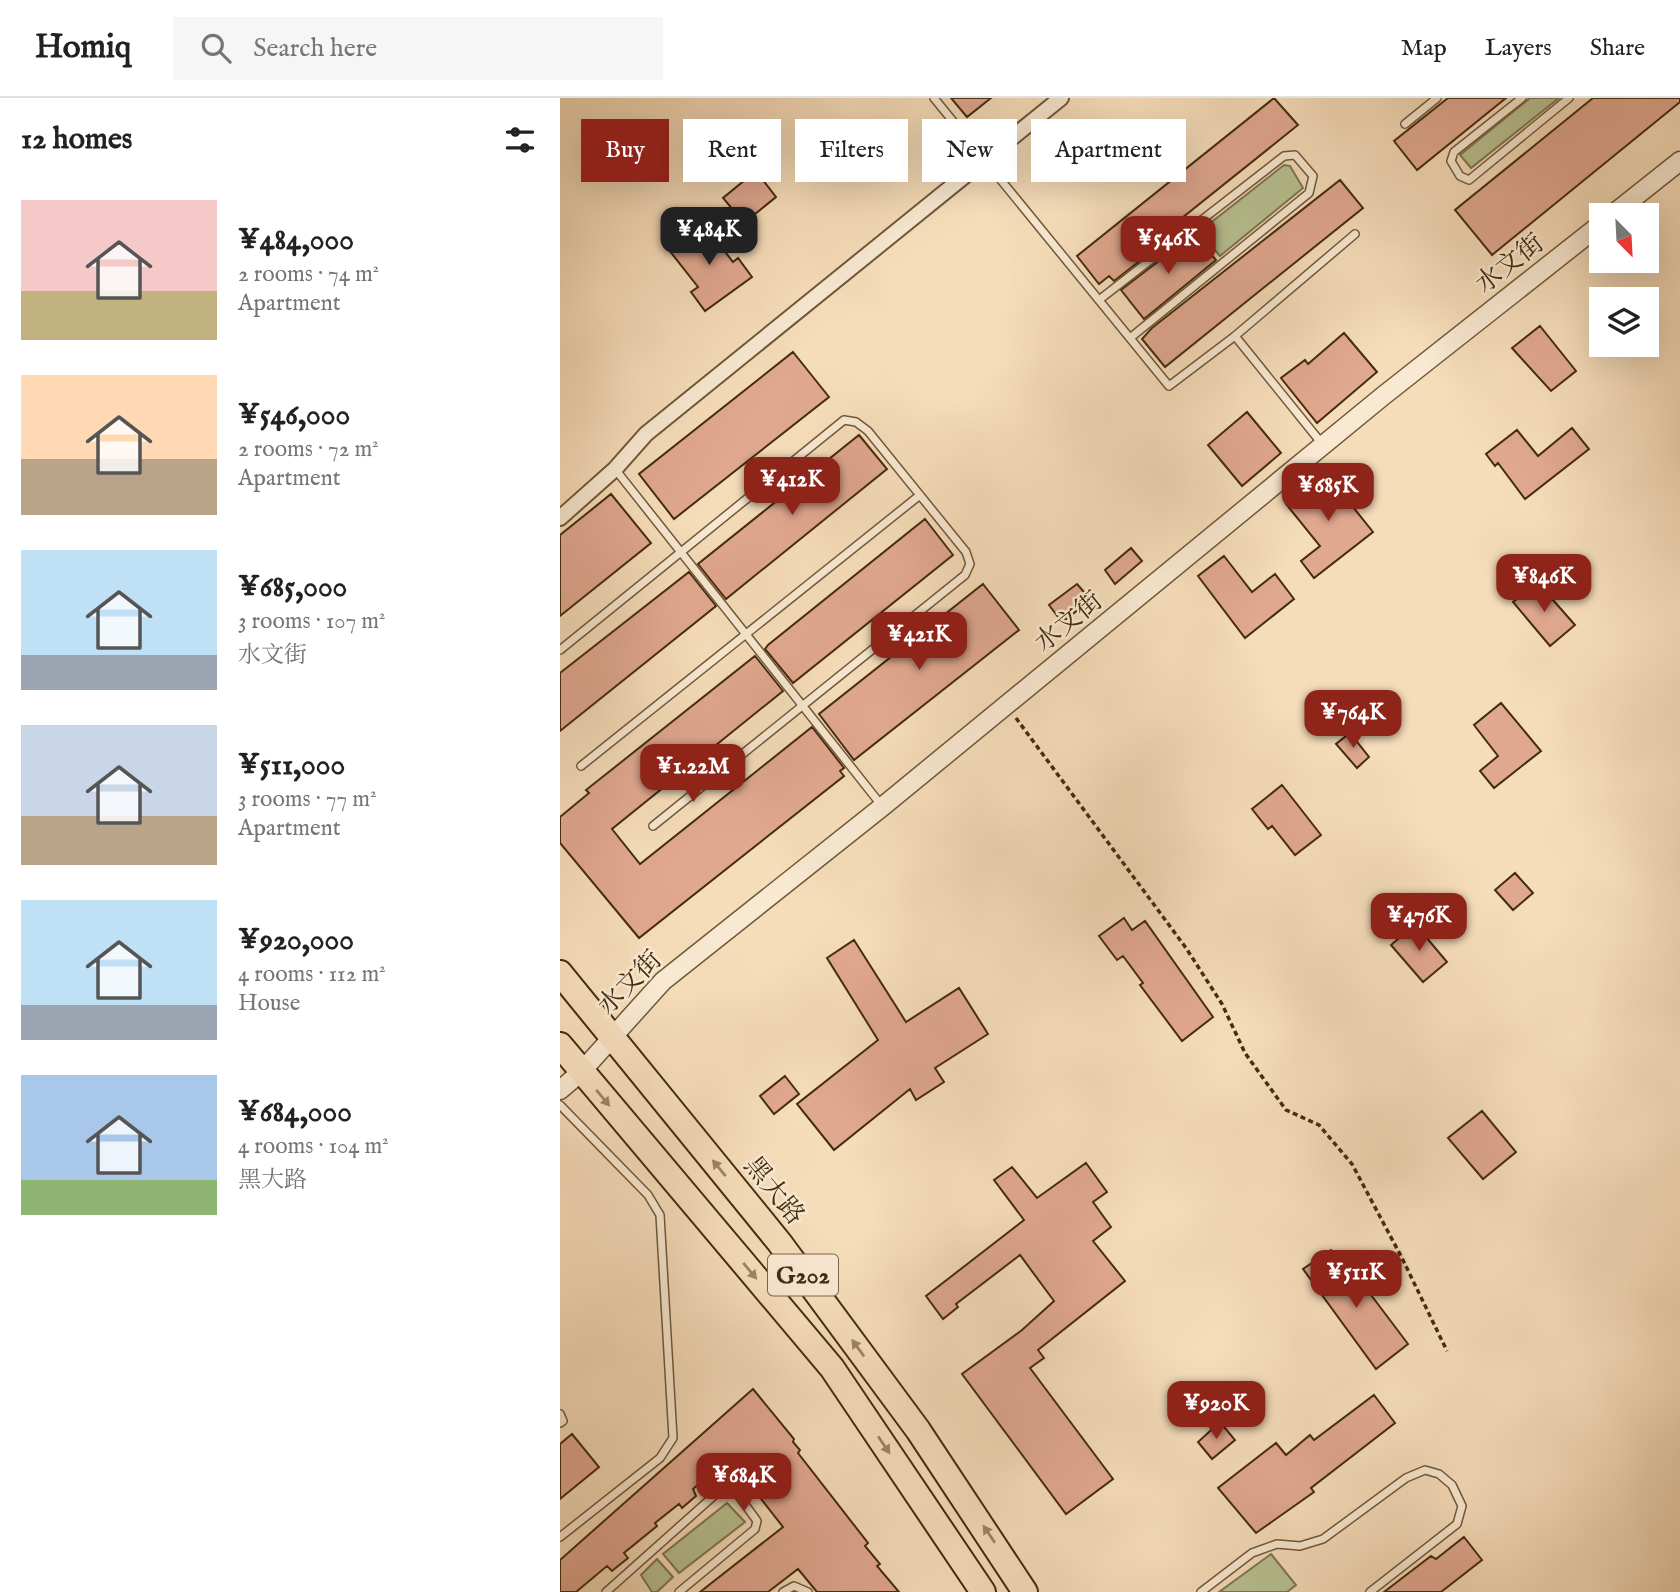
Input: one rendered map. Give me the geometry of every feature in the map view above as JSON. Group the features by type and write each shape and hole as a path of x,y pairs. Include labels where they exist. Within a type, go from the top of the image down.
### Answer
{"highway":[{"name":"黑大路","path":"560,973 786,1252 918,1430 1025,1592"},
{"name":"G202","path":"560,1045 832,1368 983,1592"}],"street":[{"path":"1017,133 1061,98"},
{"path":"1627,203 1680,161"},
{"path":"560,518 615,468 646,434 957,182"},
{"name":"水文街","path":"560,1090 581,1072 663,981 882,807 1323,446 1589,234"}],"lane":[{"path":"934,98 951,119"},
{"path":"1405,124 1437,98"},
{"path":"1522,98 1454,152 1451,161 1460,176 1469,180 1569,98"},
{"path":"1099,300 1284,156 1295,155 1313,176 1309,193 1130,338"},
{"path":"1002,182 1169,386 1235,336 1355,234"},
{"path":"1235,336 1323,446"},
{"path":"560,650 844,419 856,422 867,431 966,552 970,564 965,575 800,705 653,826"},
{"path":"615,468 745,637 882,807"},
{"path":"581,766 920,495"},
{"path":"560,1105 648,1195 660,1215 673,1438 660,1458 560,1537"},
{"path":"560,1414 560,1423"},
{"path":"1201,1592 1252,1553 1277,1544 1300,1546 1323,1539 1406,1478 1425,1470 1438,1474 1452,1485 1462,1506 1457,1524 1370,1592"},
{"path":"606,1592 718,1493 736,1492 757,1521 755,1529 679,1592"},
{"path":"783,1592 794,1586 808,1592"}],"path":[{"path":"1006,705 1186,948 1222,1004 1245,1053 1286,1110 1319,1125 1352,1164 1402,1258 1447,1352"}],"green space":[{"path":"1530,98 1559,98 1471,168 1460,155"},
{"path":"1284,165 1290,166 1303,188 1220,256 1199,232"},
{"path":"727,1503 745,1522 679,1573 663,1554"},
{"path":"1271,1554 1296,1585 1287,1592 1219,1592"},
{"path":"657,1559 673,1577 657,1592 652,1592 641,1575"}],"building":[{"path":"951,98 991,98 967,117"},
{"path":"1274,98 1298,125 1182,218 1187,224 1114,281 1109,276 1099,284 1077,256 1169,182 1186,182 1186,169"},
{"path":"1448,98 1506,98 1417,170 1394,141"},
{"path":"1593,98 1680,98 1680,102 1492,255 1455,210"},
{"path":"1340,180 1363,208 1165,367 1142,339 1152,328"},
{"path":"743,182 764,182 776,197 744,223 723,198"},
{"path":"703,223 733,262 738,258 752,277 705,311 691,292 698,287 669,250"},
{"path":"1194,234 1216,260 1144,319 1121,290"},
{"path":"1540,326 1576,371 1551,391 1512,348"},
{"path":"1344,333 1377,372 1317,423 1281,378 1305,360 1308,364"},
{"path":"793,352 829,397 674,519 639,474"},
{"path":"1247,412 1281,453 1242,486 1208,445"},
{"path":"1572,428 1589,449 1525,499 1498,463 1495,466 1486,454 1517,430 1538,456"},
{"path":"859,435 887,469 726,599 698,564"},
{"path":"1325,472 1373,532 1314,578 1301,561 1320,546 1286,504"},
{"path":"611,494 651,543 560,616 560,535"},
{"path":"925,519 953,555 793,683 765,649 768,645"},
{"path":"1131,548 1142,561 1115,584 1105,570"},
{"path":"1224,556 1252,592 1275,574 1294,599 1245,638 1198,576"},
{"path":"689,572 716,606 560,731 560,673"},
{"path":"1538,583 1575,625 1550,646 1513,602"},
{"path":"983,584 1019,630 854,760 819,714"},
{"path":"1077,584 1091,600 1062,622 1049,605"},
{"path":"755,656 783,691 612,829 640,864 812,727 844,768 840,771 844,776 639,938 560,843 560,817 589,793 586,790"},
{"path":"1501,703 1541,751 1494,788 1480,771 1498,756 1474,725"},
{"path":"1350,733 1369,757 1357,768 1336,744"},
{"path":"1282,785 1321,835 1295,855 1272,826 1268,829 1252,809"},
{"path":"1515,873 1533,893 1513,910 1495,890"},
{"path":"1124,918 1132,930 1145,921 1213,1017 1182,1041 1140,985 1143,983 1123,956 1117,960 1099,936"},
{"path":"1415,924 1447,962 1423,982 1391,945"},
{"path":"854,940 906,1022 959,988 988,1034 935,1068 944,1082 916,1100 910,1089 834,1150 797,1104 878,1040 827,958"},
{"path":"785,1076 799,1094 774,1114 760,1096"},
{"path":"1482,1111 1516,1152 1483,1179 1448,1138"},
{"path":"1086,1163 1107,1192 1093,1202 1111,1227 1093,1241 1125,1281 1038,1350 1044,1358 1030,1368 1113,1479 1066,1514 962,1374 1022,1330 1054,1301 1020,1255 956,1304 958,1307 943,1319 926,1296 1024,1220 994,1180 1012,1167 1037,1198"},
{"path":"1331,1250 1360,1290 1365,1287 1408,1344 1376,1369 1303,1269"},
{"path":"753,1389 794,1439 793,1442 800,1450 798,1453 868,1543 865,1546 880,1564 877,1566 899,1592 817,1592 798,1569 768,1592 700,1592 783,1527 733,1463 717,1477 713,1472 693,1489 696,1496 682,1508 679,1504 655,1523 657,1526 624,1553 628,1558 612,1571 607,1566 576,1592 560,1592 560,1560"},
{"path":"1374,1395 1395,1423 1311,1488 1314,1492 1256,1533 1218,1488 1276,1443 1286,1455 1310,1435 1314,1440"},
{"path":"1220,1422 1235,1440 1212,1459 1198,1442"},
{"path":"572,1434 599,1467 560,1499 560,1444"},
{"path":"1464,1537 1482,1560 1441,1592 1384,1592 1431,1556 1436,1559"}]}
